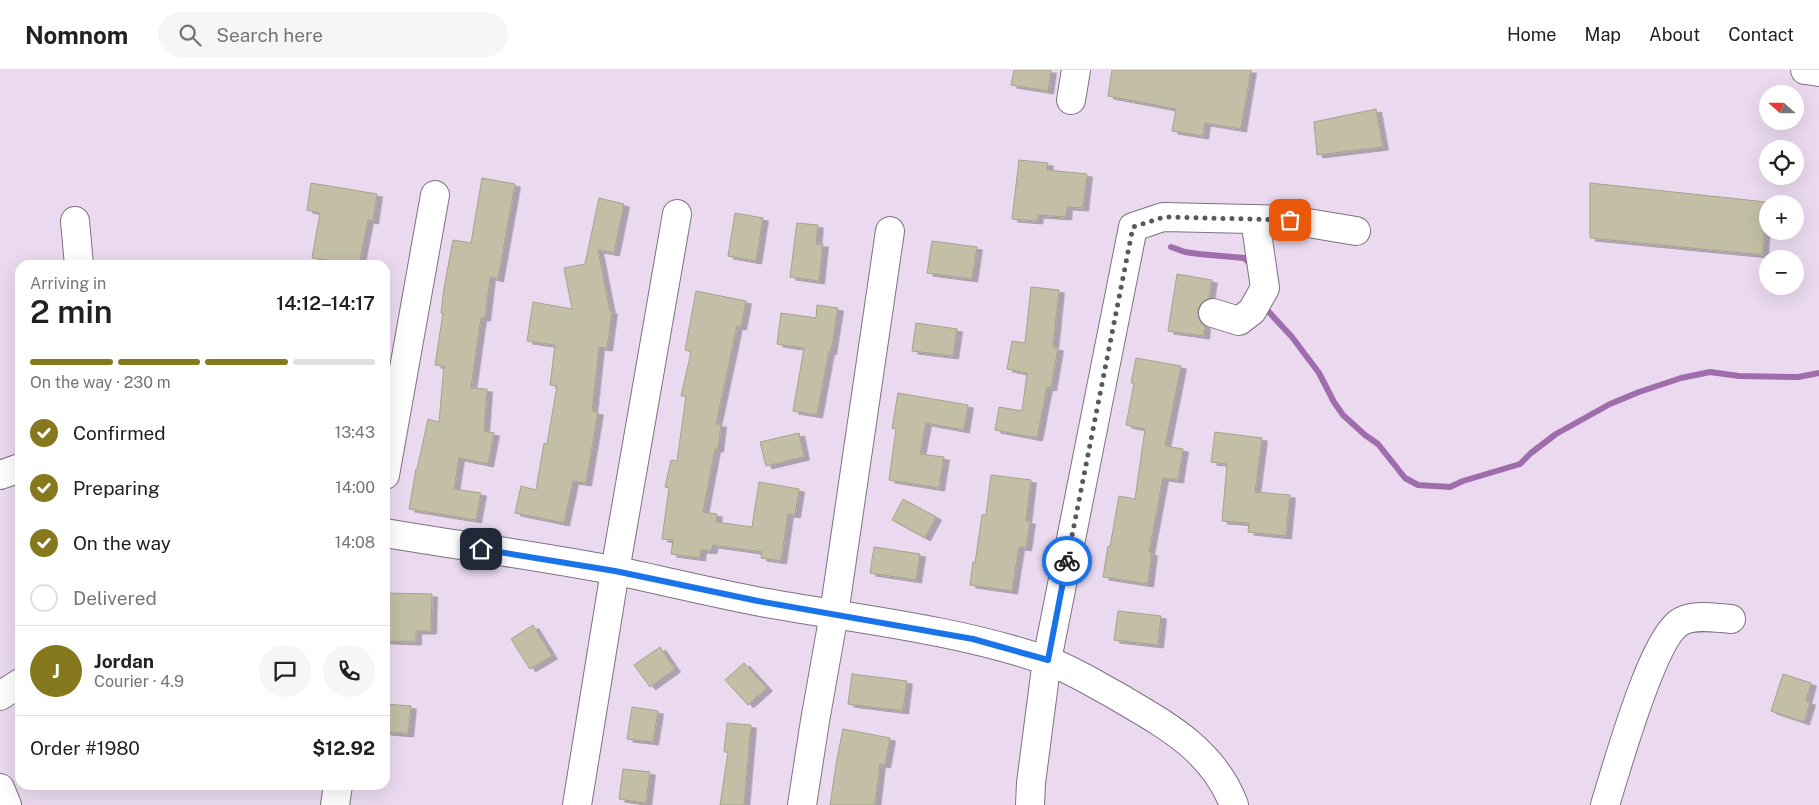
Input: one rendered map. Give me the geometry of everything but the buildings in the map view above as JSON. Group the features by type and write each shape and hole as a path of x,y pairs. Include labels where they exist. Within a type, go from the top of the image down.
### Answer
{"street":[{"path":"1072,100 1076,70"},
{"path":"1805,70 1819,72"},
{"path":"390,447 435,195"},
{"path":"576,805 676,214"},
{"path":"1030,805 1031,783 1048,660 1133,227 1164,217 1290,220 1356,231"},
{"path":"1213,313 1239,321 1252,311 1265,288 1255,219"},
{"path":"75,220 79,260"},
{"path":"802,805 834,614 890,232"},
{"path":"0,475 15,470"},
{"path":"390,535 615,571 758,601 973,639 1048,660 1096,684 1162,722 1180,735 1200,752 1222,778 1234,805"},
{"path":"1605,805 1648,673 1668,633 1683,620 1694,617 1731,619"},
{"path":"0,696 15,686"},
{"path":"0,788 7,805"},
{"path":"335,805 337,790"}],"waterway":[{"path":"1171,247 1185,252 1244,258 1253,266"},
{"path":"1267,310 1292,337 1319,373 1343,415 1378,444 1405,478 1418,485 1450,487 1463,481 1520,464 1556,434 1610,404 1681,378 1710,372 1739,376 1798,377 1819,373"}],"way so far":[{"path":"1067,561 1133,227 1164,217 1290,220"}],"route":[{"path":"481,549 615,571 758,601 973,639 1048,660 1067,561"}]}
